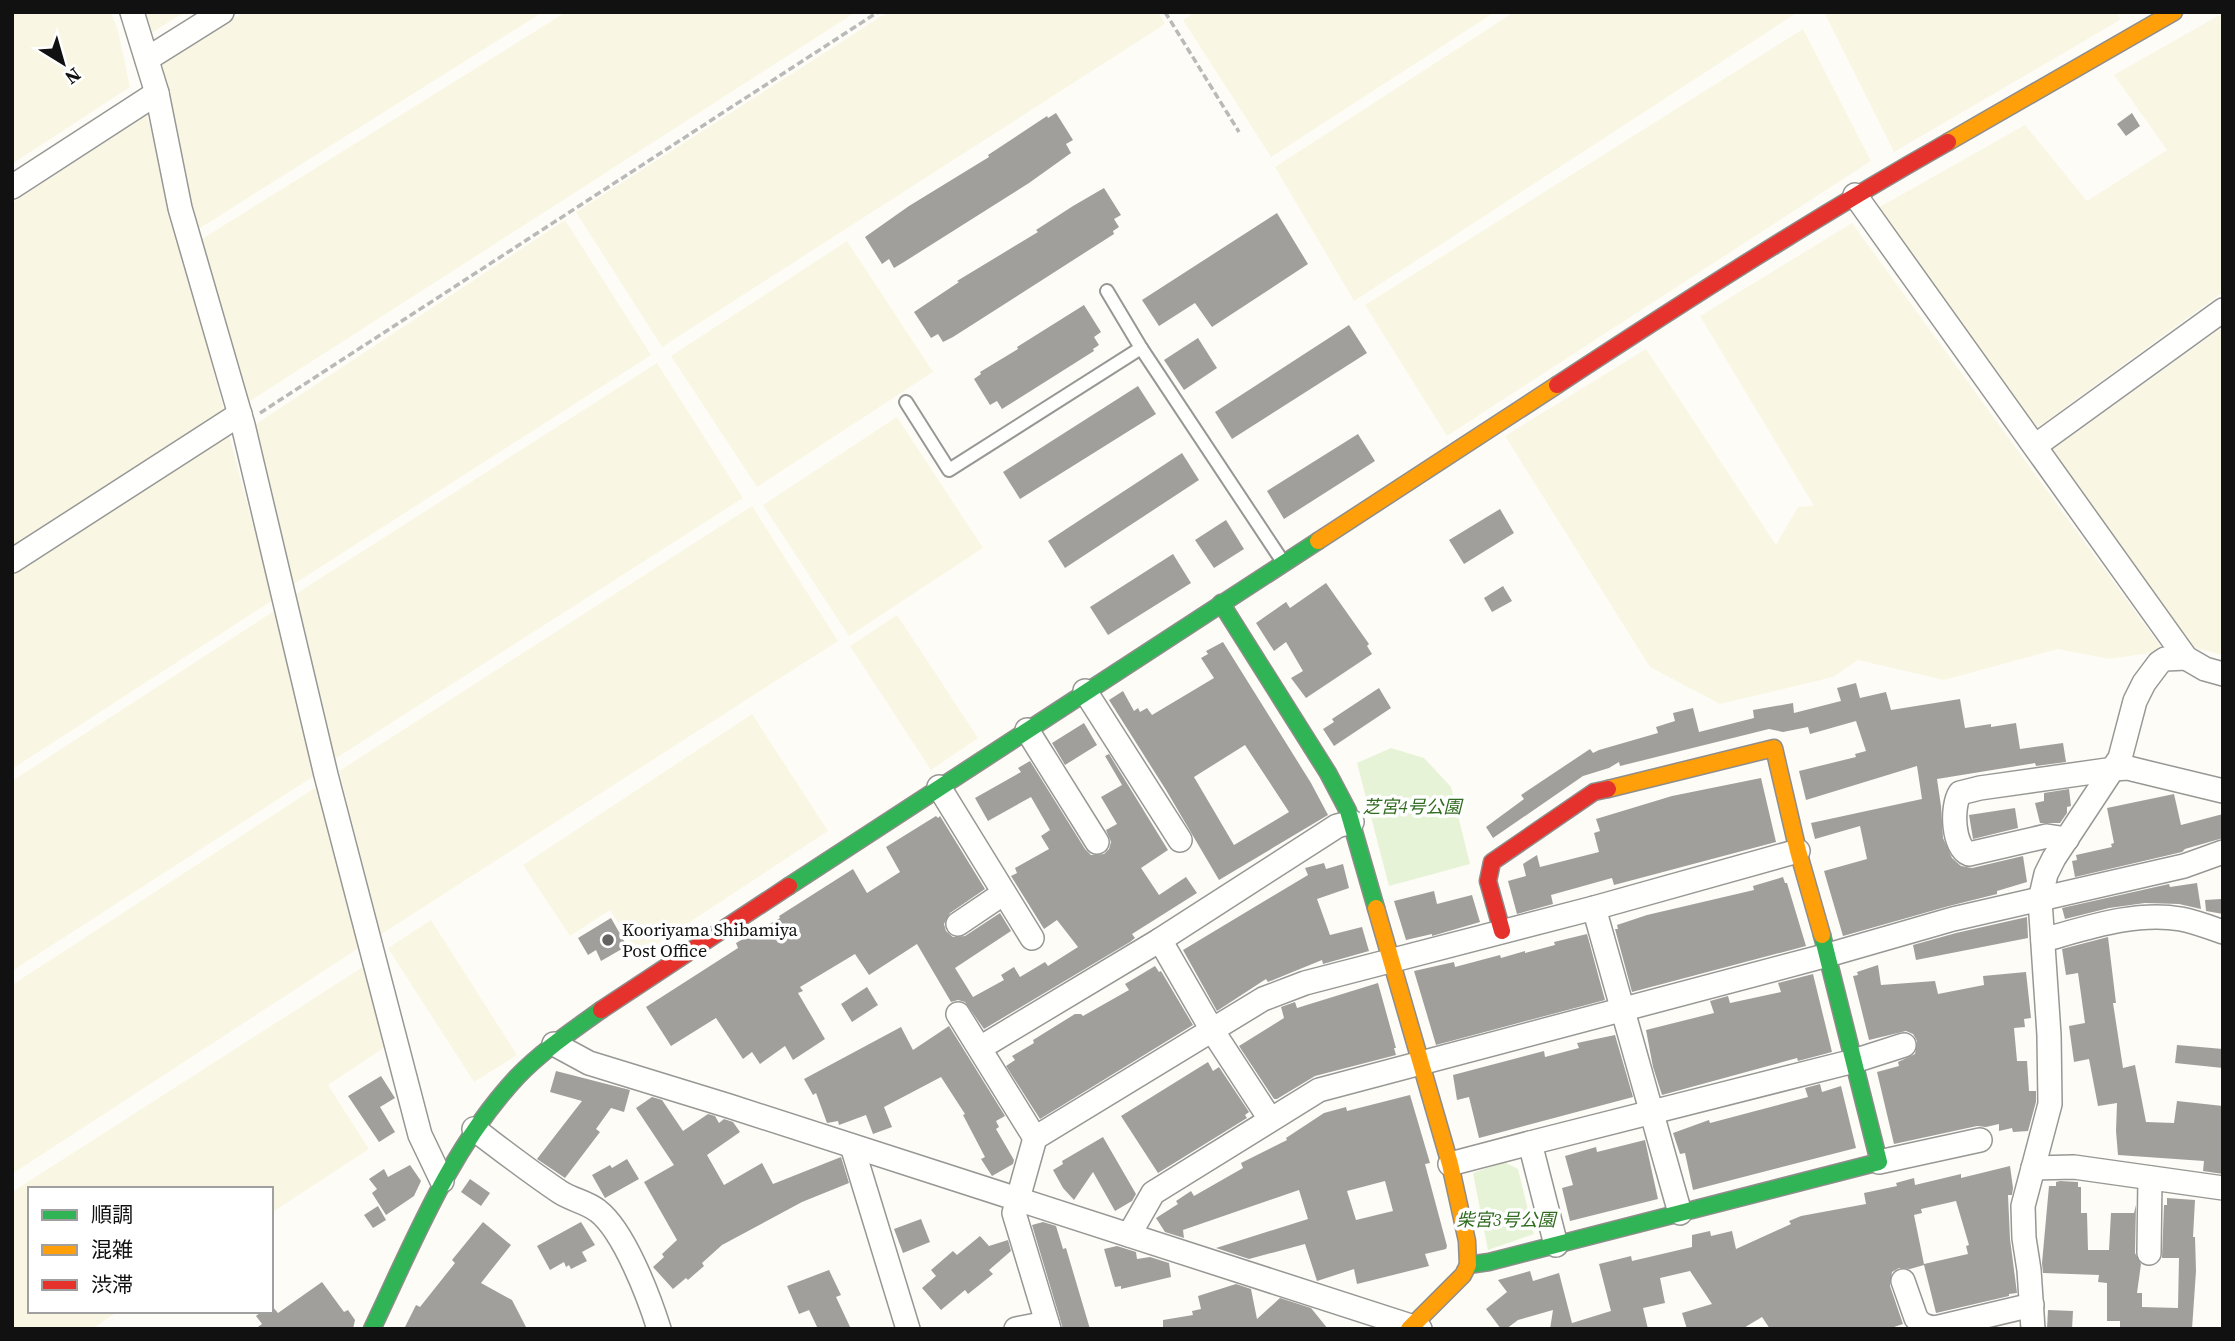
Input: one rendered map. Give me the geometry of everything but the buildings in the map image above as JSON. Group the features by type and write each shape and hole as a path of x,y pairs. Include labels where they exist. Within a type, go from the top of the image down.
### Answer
{"street":[{"path":"132,12 157,93 180,208 241,419 326,775 420,1135 442,1181"},
{"path":"146,59 222,12"},
{"path":"372,1329 442,1181 474,1129 518,1076 554,1044 608,1005 1085,691 1726,275 1855,195 2174,12"},
{"path":"12,187 157,93"},
{"path":"1855,195 2186,658 2204,670 2223,674"},
{"path":"2035,446 2223,310"},
{"path":"12,561 241,419"},
{"path":"554,1044 589,1063 1414,1328 1468,1265 1467,1241 1450,1164 1352,822 1328,774 1221,603"},
{"path":"2033,1329 2023,1206 2050,1104 2049,1035 2040,900 2046,874 2114,769 2124,745 2135,701 2144,683 2165,659 2186,658"},
{"path":"1085,691 1180,840"},
{"path":"1027,730 1097,842"},
{"path":"1502,931 1488,881 1492,862 1594,792 1774,748 1879,1162"},
{"path":"2067,839 2047,836 1965,853 1959,845 1954,806 1960,793 1979,788 2128,768 2223,791"},
{"path":"939,787 1032,939"},
{"path":"980,1048 1160,940 1337,826 1352,822"},
{"path":"1016,1329 1048,1326 1014,1217 1035,1138 1263,999 1282,991 1798,851"},
{"path":"1129,1235 1153,1194 1320,1090 1828,955 1953,919 2184,866 2223,852"},
{"path":"958,924 1004,893"},
{"path":"1594,908 1680,1213"},
{"path":"2043,940 2102,924 2136,919 2183,920 2223,932"},
{"path":"1160,940 1212,1030 1270,1119"},
{"path":"958,1014 1035,1138"},
{"path":"1450,1164 1854,1061 1904,1045"},
{"path":"474,1129 558,1191 598,1211 616,1233 630,1259 659,1329"},
{"path":"1468,1265 1489,1262 1879,1162 1980,1140"},
{"path":"1530,1143 1556,1245"},
{"path":"852,1146 908,1329"},
{"path":"2033,1168 2074,1167 2223,1188"},
{"path":"2149,1253 2150,1178"},
{"path":"1903,1281 1916,1318 1929,1327 1935,1328 2032,1305"}],"lane":[{"path":"1107,290 1141,348 1283,562"},
{"path":"906,402 949,470 1141,348"}],"path":[{"path":"241,419 878,12"},
{"path":"1165,12 1240,132"}],"shaded area":[{"path":"12,12 111,12 118,31 130,87 12,164"},
{"path":"141,12 185,12 150,34"},
{"path":"244,12 543,12 197,230 161,65"},
{"path":"566,12 856,12 244,405 202,239"},
{"path":"888,12 1158,12 1165,24 662,347 576,212"},
{"path":"1195,12 1495,12 1271,157 1183,20"},
{"path":"1514,12 1798,12 1354,301 1275,167"},
{"path":"1824,12 2118,12 2120,20 1894,152"},
{"path":"2223,13 2223,292 2034,430 1876,209 2025,125 2087,201 2167,150 2114,75"},
{"path":"1803,29 1871,161 1447,436 1365,305"},
{"path":"147,115 224,411 12,547 12,203"},
{"path":"565,220 651,355 294,584 253,426"},
{"path":"1852,223 2164,651 2109,659 2058,649 1944,680 1858,660 1833,677 1720,704 1650,667 1505,436 1646,349 1776,545 1798,507 1814,506 1700,316"},
{"path":"847,241 933,372 757,487 671,356"},
{"path":"2223,327 2223,655 2192,647 2052,450"},
{"path":"657,363 743,498 330,762 291,597"},
{"path":"897,417 983,548 849,636 763,505"},
{"path":"229,435 273,600 12,769 12,576"},
{"path":"752,506 838,641 380,935 339,771"},
{"path":"274,611 314,776 12,971 12,781"},
{"path":"897,615 978,738 931,770 850,646"},
{"path":"752,714 828,831 640,955 610,910 570,936 523,865"},
{"path":"318,786 362,946 12,1174 12,985"},
{"path":"431,920 517,1055 474,1082 388,948"},
{"path":"366,965 388,1045 328,1085 369,1149 273,1212 273,1187 28,1187 28,1313 116,1313 92,1329 12,1329 12,1192"}],"green space":[{"name":"芝宮4号公園","path":"1391,748 1424,758 1451,787 1470,864 1389,886 1357,763"},
{"name":"柴宮3号公園","path":"1504,1162 1518,1169 1534,1234 1488,1250 1473,1173"}],"traffic: fast":[{"path":"789,886 1318,541"},
{"path":"1221,603 1328,773 1348,811 1376,908"},
{"path":"1468,1265 1489,1262 1879,1162 1822,935"},
{"path":"372,1329 435,1197 472,1134 517,1077 601,1010"}],"traffic: slow":[{"path":"1948,142 2174,12"},
{"path":"1318,541 1557,385"},
{"path":"1608,789 1774,748 1798,851 1822,935"},
{"path":"1376,908 1450,1164 1467,1241 1468,1265 1463,1275 1409,1329"}],"traffic: jam":[{"path":"1557,385 1750,260 1948,142"},
{"path":"1502,931 1488,881 1492,862 1594,792 1608,789"},
{"path":"601,1010 789,886"}],"place":[{"name":"Kooriyama Shibamiya Post Office","path":"608,940"}]}
